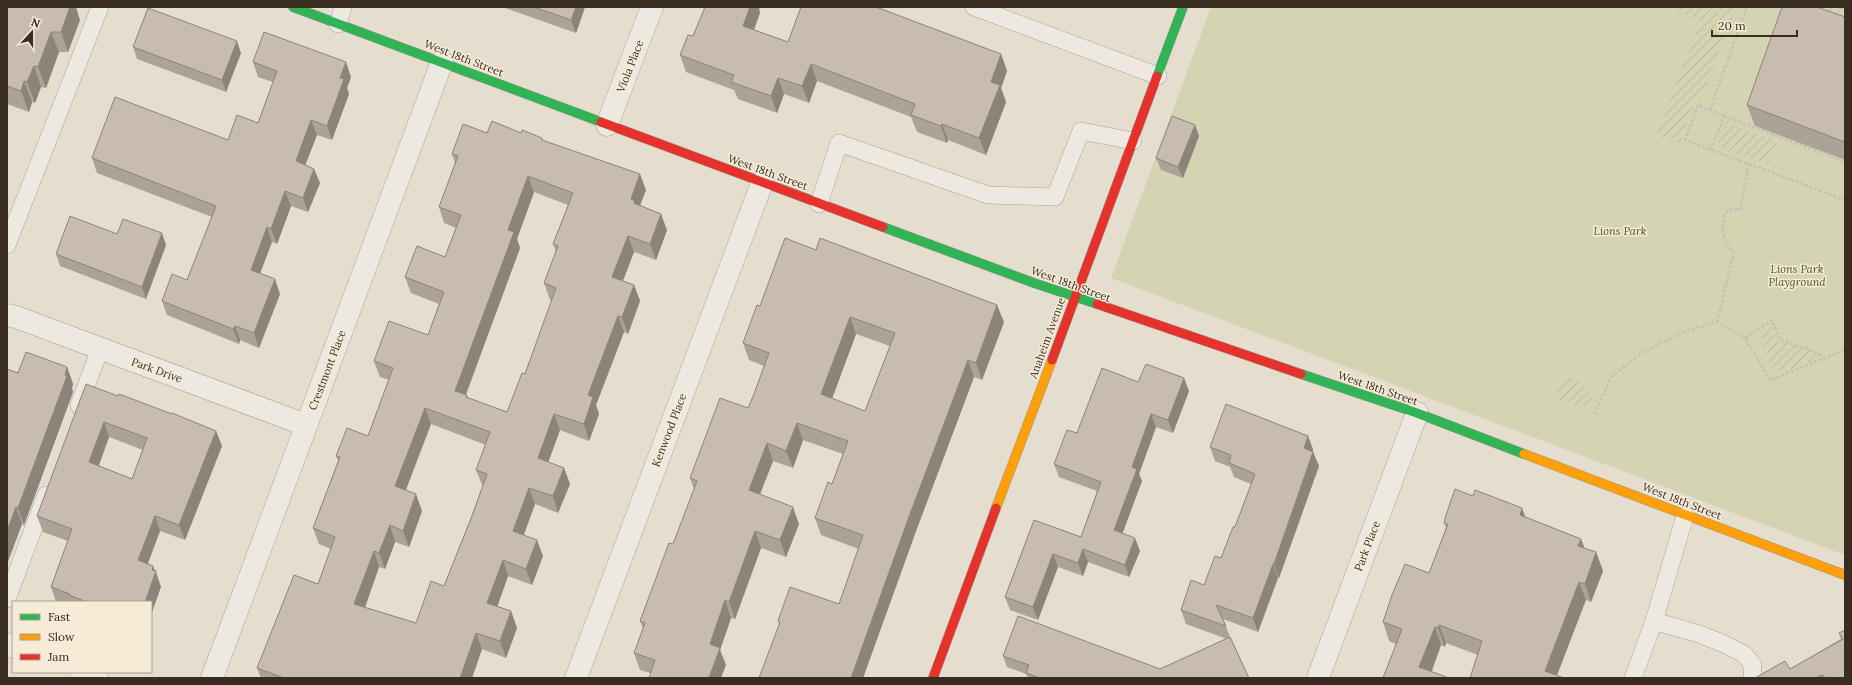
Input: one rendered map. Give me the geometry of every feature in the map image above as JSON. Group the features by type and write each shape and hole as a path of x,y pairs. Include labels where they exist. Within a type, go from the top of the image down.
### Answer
{"street":[{"name":"West 18th Street","path":"293,7 442,62 607,126 1075,298 1417,413 1685,516 1845,575"},
{"name":"Viola Place","path":"607,126 652,7"},
{"name":"Anaheim Avenue","path":"933,678 1184,7"},
{"name":"Crestmont Place","path":"212,678 442,62"},
{"name":"Kenwood Place","path":"576,678 762,183"},
{"name":"Park Drive","path":"7,315 16,317 306,425"},
{"name":"Park Place","path":"1318,678 1417,413"},
{"path":"84,673 97,678"}],"lane":[{"path":"7,245 100,7"},
{"path":"338,24 344,7"},
{"path":"974,7 1158,76"},
{"path":"819,204 839,143 988,195 1055,197 1081,131 1133,141"},
{"path":"73,422 100,349"},
{"path":"7,599 51,481"},
{"path":"1633,678 1654,621 1685,516"},
{"path":"1654,621 1699,634 1744,654 1753,665 1752,678"}],"path":[{"path":"1710,110 1747,7"},
{"path":"1845,162 1698,105 1685,140 1845,200"},
{"path":"1711,150 1724,116"},
{"path":"1717,322 1734,252 1728,246 1724,237 1722,220 1726,212 1734,209 1740,210 1749,164"},
{"path":"1745,338 1772,320 1780,340 1818,353 1821,360"},
{"path":"1594,414 1612,376 1643,352 1682,332 1717,322 1745,338 1770,380 1845,350"}],"green space":[{"name":"Lions Park","path":"1211,7 1845,7 1845,555 1111,278"},
{"path":"1665,7 1703,7 1719,13 1721,7 1736,7 1701,101 1695,99 1680,144 1656,135 1700,21"},
{"path":"1812,7 1845,7 1845,24"},
{"path":"1726,122 1777,141 1768,165 1717,146"},
{"path":"1771,323 1778,341 1816,353 1818,358 1782,373 1772,369 1760,337 1764,326"},
{"path":"1565,376 1582,382 1592,397 1588,407 1574,405 1554,399"}],"building":[{"path":"7,7 70,7 61,32 51,32 38,67 34,66 27,82 24,81 21,91 7,86"},
{"path":"534,7 576,7 571,20"},
{"path":"705,7 750,7 743,26 788,42 801,7 876,7 1001,54 991,82 1000,85 979,138 942,124 941,126 911,115 915,104 811,64 802,86 778,78 771,96 731,82 734,75 680,55 688,35 693,36"},
{"path":"1782,7 1817,7 1845,17 1845,142 1747,105"},
{"path":"148,8 237,41 222,80 133,47"},
{"path":"264,32 346,62 340,78 344,79 327,126 311,120 296,161 314,169 303,198 285,191 271,229 267,227 251,270 275,279 254,333 235,326 233,329 162,301 172,274 187,280 216,206 92,158 115,97 228,140 237,115 258,123 277,71 253,62"},
{"path":"1172,116 1195,125 1178,167 1156,158"},
{"path":"492,121 521,133 522,130 542,138 542,140 640,174 631,199 635,201 634,203 661,214 650,244 628,236 612,277 634,285 622,317 618,316 588,395 593,397 584,424 554,414 538,458 564,468 553,496 529,488 513,531 537,540 526,569 503,560 487,603 511,611 500,641 476,633 460,678 284,678 257,668 294,575 318,584 335,537 313,528 340,457 336,456 347,428 368,436 393,368 374,361 389,321 428,335 444,292 405,277 417,246 445,257 461,215 439,207 458,156 452,154 463,124 487,133","holes":["528,176 573,193 553,244 558,246 544,283 556,288 525,374 522,373 507,412 466,397 467,395 455,391 514,232 508,230","425,408 490,432 476,470 487,474 472,516 444,586 431,581 416,623 354,604 374,551 379,553 390,525 403,531 416,494 395,486"]},
{"path":"70,216 117,234 123,219 162,233 142,287 56,254"},
{"path":"785,238 816,250 820,238 997,305 976,363 968,360 910,514 851,678 759,678 780,622 778,621 790,587 839,604 863,535 815,518 828,482 832,484 848,441 797,423 786,451 767,443 749,490 793,507 780,540 755,531 729,602 725,600 710,644 720,648 709,678 649,678 655,660 634,653 645,623 640,621 669,543 673,544 697,481 690,478 720,398 748,408 754,394 769,353 743,343 757,305 760,306","holes":["850,317 895,333 865,411 821,394"]},
{"path":"26,352 67,367 65,375 67,376 18,508 16,507 7,531 7,369 18,373"},
{"path":"1146,364 1184,378 1168,420 1151,414 1132,467 1137,469 1114,530 1135,538 1125,565 1083,549 1078,563 1053,554 1033,607 1005,597 1034,520 1081,537 1101,482 1054,464 1067,430 1077,433 1102,368 1138,382"},
{"path":"86,384 172,413 216,431 179,525 155,516 138,560 153,566 152,570 156,571 145,601 84,601 51,587 72,529 37,516","holes":["104,422 147,438 132,479 89,462"]},
{"path":"1226,404 1308,436 1304,448 1313,452 1274,564 1253,618 1216,605 1226,626 1181,610 1191,580 1204,585 1215,556 1221,558 1233,527 1235,527 1255,474 1229,463 1231,455 1210,447"},
{"path":"1455,489 1473,496 1475,490 1522,508 1520,515 1581,539 1578,546 1596,552 1585,584 1579,582 1545,671 1564,678 1470,678 1482,641 1439,625 1438,628 1435,627 1419,667 1449,678 1383,678 1402,629 1383,622 1392,595 1405,564 1429,573 1448,524 1444,523"},
{"path":"1018,616 1160,669 1230,637 1249,678 1040,678 1026,673 1029,665 1003,656"},
{"path":"1845,630 1845,678 1825,678 1822,675 1816,678 1755,678 1785,661 1790,669 1843,639 1839,633"}],"traffic: fast":[{"path":"293,7 601,122"},
{"path":"1157,76 1183,7"},
{"path":"883,227 1034,283 1097,304"},
{"path":"1301,374 1417,413 1524,454"}],"traffic: slow":[{"path":"996,508 1052,360"},
{"path":"1524,454 1845,575"}],"traffic: jam":[{"path":"1052,360 1157,76"},
{"path":"601,122 883,227"},
{"path":"1097,304 1301,374"},
{"path":"933,678 996,508"}],"park label":[{"name":"Lions Park Playground","path":"1797,275"}]}
